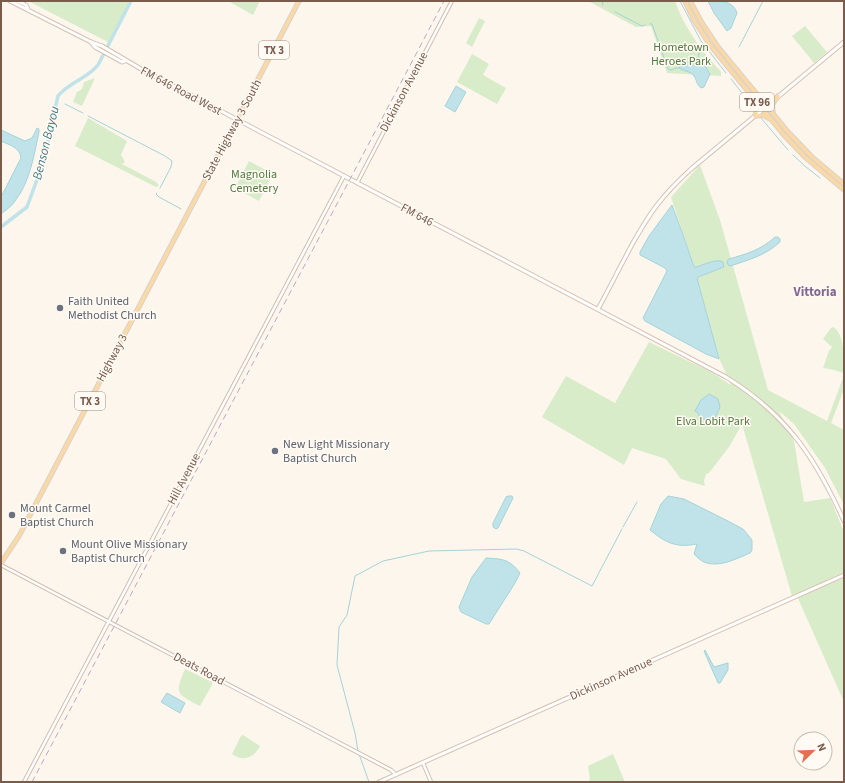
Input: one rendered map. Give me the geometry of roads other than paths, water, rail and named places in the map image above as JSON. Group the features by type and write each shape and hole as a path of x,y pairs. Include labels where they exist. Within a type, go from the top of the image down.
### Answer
{"main road":[{"name":"FM 646 Road West","path":"10,1 110,50 124,58 126,61 237,120"},
{"name":"FM 646 Road West","path":"17,1 26,5 28,9"},
{"name":"State Highway 3 South","path":"176,237 299,1"},
{"name":"TX 96","path":"685,1 694,20 710,45 784,135 806,158 844,190"},
{"name":"TX 96","path":"690,1 712,38 778,120 803,149 844,184"},
{"name":"FM 646 Road West","path":"91,42 101,50 122,62 126,61"},
{"path":"598,309 646,221 658,203 691,169 844,42"},
{"path":"747,90 757,106 755,116"},
{"path":"757,95 766,100 778,96"},
{"path":"778,96 773,102 772,107 778,120"},
{"path":"755,116 761,114 766,116 784,135"},
{"name":"FM 646","path":"237,120 726,376 746,389 783,422 801,442 815,463 831,492 844,522"},
{"name":"Highway 3","path":"1,564 19,536 176,237"},
{"name":"Dickinson Avenue","path":"379,782 844,575"}],"street":[{"name":"Dickinson Avenue","path":"357,183 452,1"},
{"name":"Hill Avenue","path":"24,782 344,176"},
{"name":"Deats Road","path":"1,564 391,770 396,775"},
{"path":"423,763 431,782"}],"water":[{"path":"708,1 729,3 735,9 737,13 731,28 727,31 714,13"},
{"path":"700,58 710,74 704,87 701,88 692,74 679,68 680,65"},
{"path":"456,86 466,92 455,112 445,106"},
{"path":"37,128 39,129 39,132 28,177 14,203 1,214 1,197 21,158 19,151 11,145 1,141 1,130 25,141 32,138"},
{"path":"672,205 694,267 713,261 723,262 724,267 697,278 719,359 706,354 645,321 643,318 667,271 665,268 640,255 640,252 649,236"},
{"path":"775,237 780,239 780,242 775,247 750,259 730,266 728,265 727,261 729,259 759,248"},
{"path":"709,394 718,399 720,407 715,418 708,420 700,418 698,413 695,411 701,400"},
{"path":"512,496 513,498 498,528 496,529 493,527 493,523 506,497"},
{"path":"668,496 684,499 743,529 752,540 752,550 750,553 727,562 710,564 702,561 694,554 697,544 677,545 666,541 650,530 661,504"},
{"path":"486,558 509,562 520,573 489,624 461,612 459,607 472,577"},
{"path":"705,650 714,667 728,663 728,670 720,683 718,683 704,651"},
{"path":"167,693 185,703 180,713 161,702"}],"waterway":[{"name":"Benson Bayou","path":"1,227 27,207 43,163 58,96 67,87 89,74 98,65 131,1"},
{"path":"602,1 603,5"},
{"path":"680,1 701,41 726,73"},
{"path":"739,47 763,1"},
{"path":"615,12 642,26 645,25"},
{"path":"650,24 652,24 668,69 671,70 680,67"},
{"path":"698,58 701,46 704,44"},
{"path":"731,79 754,108"},
{"path":"65,104 83,113"},
{"path":"88,116 172,161 171,167 160,188"},
{"path":"761,118 788,150"},
{"path":"793,155 820,178"},
{"path":"157,193 156,194 159,197 181,209"},
{"path":"623,527 637,502"},
{"path":"358,751 355,733 337,665 339,627 347,615 355,576 383,561 429,551 517,549 524,551 592,586 622,529"},
{"path":"359,754 369,782"}],"railway":[{"path":"32,782 444,1"}],"place":[{"name":"Faith United Methodist Church","path":"60,308"},
{"name":"New Light Missionary Baptist Church","path":"275,451"},
{"name":"Mount Carmel Baptist Church","path":"12,515"},
{"name":"Mount Olive Missionary Baptist Church","path":"63,551"}],"district":[{"name":"Vittoria","path":"815,292"}],"park label":[{"name":"Hometown Heroes Park","path":"681,54"},
{"name":"Magnolia Cemetery","path":"254,181"},
{"name":"Elva Lobit Park","path":"713,421"}]}
